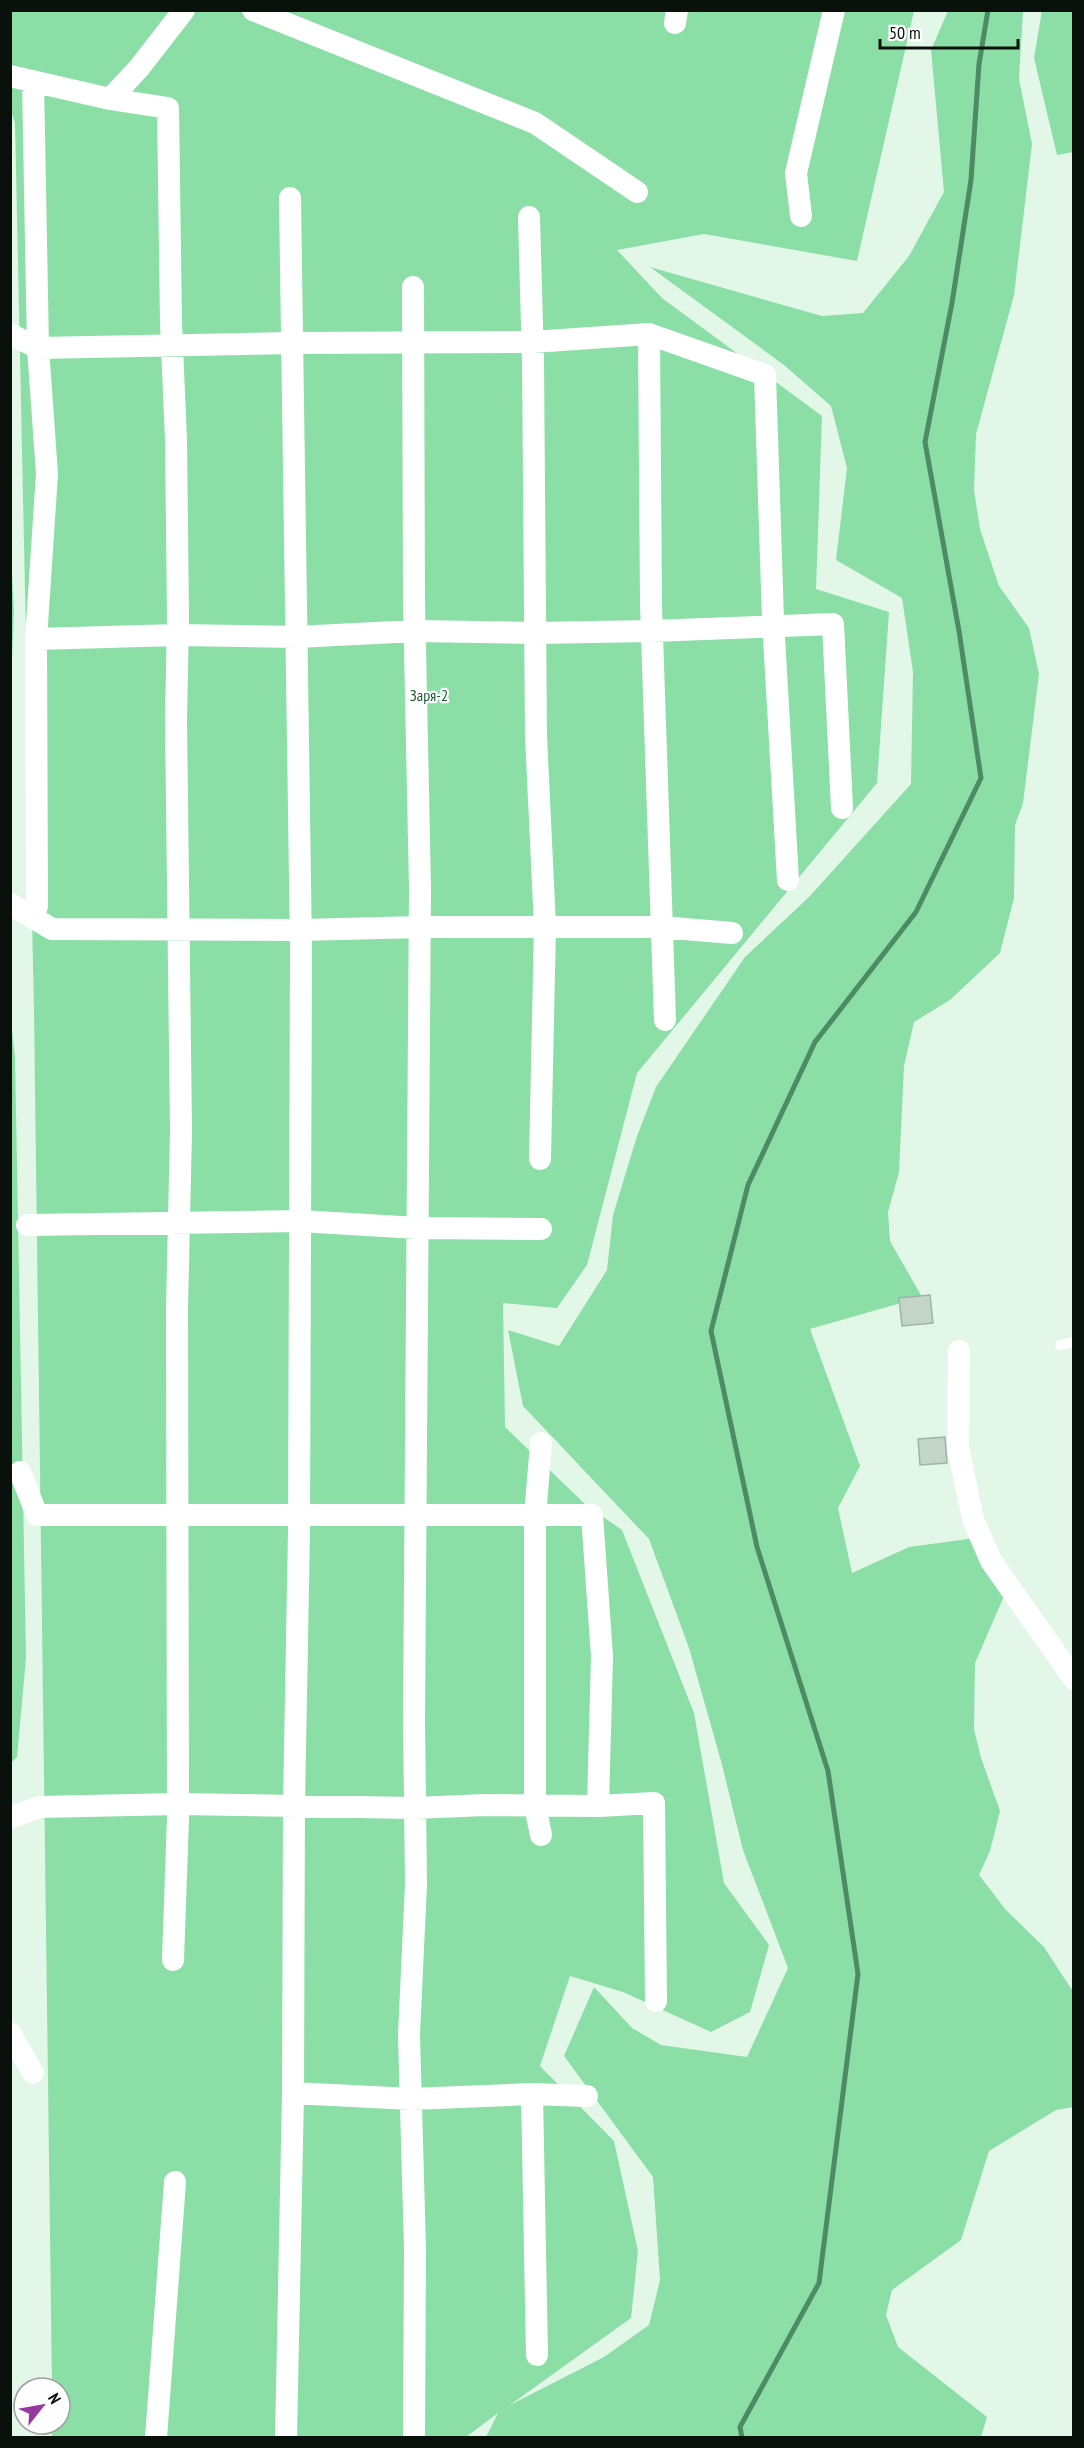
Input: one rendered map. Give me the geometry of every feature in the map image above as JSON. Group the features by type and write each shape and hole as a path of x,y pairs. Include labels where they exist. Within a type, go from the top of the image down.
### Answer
{"street":[{"path":"110,99 139,68 184,10"},
{"path":"253,10 535,123 637,192"},
{"path":"801,216 796,173 834,10"},
{"path":"10,76 110,99 168,108 176,440 181,1132 177,1514 178,1804 173,1960"},
{"path":"33,81 38,348 46,474 36,639 37,906 33,918"},
{"path":"286,2438 293,2093 294,1805 299,1515 301,930 290,198"},
{"path":"529,217 536,736 545,926 540,1159"},
{"path":"413,287 420,927 416,1884 409,2035 415,2248 414,2438"},
{"path":"10,334 38,348 292,343 532,342 649,334 765,375 774,627 788,880"},
{"path":"649,334 652,631 664,1020"},
{"path":"36,639 178,635 297,637 415,631 534,633 652,631 833,624 842,808"},
{"path":"10,904 52,929 301,930 545,926 661,927 732,933"},
{"path":"27,1225 300,1221 417,1228 541,1229"},
{"path":"959,1351 958,1448 973,1519 991,1561 1074,1679"},
{"path":"541,1443 535,1517 535,1806 542,1835"},
{"path":"20,1472 37,1515 535,1517 592,1515 602,1656 598,1806"},
{"path":"10,1818 39,1807 178,1804 415,1808 485,1804 598,1806 654,1803 656,2001"},
{"path":"10,2032 33,2073"},
{"path":"293,2093 411,2099 532,2094 586,2096"},
{"path":"532,2094 537,2355"},
{"path":"156,2438 175,2182"}],"lane":[{"path":"1060,1345 1074,1341"}],"green space":[{"path":"1042,10 1073,11 1073,152 1057,155 1034,58"},
{"name":"Заря-2","path":"11,11 914,11 857,261 704,234 617,250 662,298 822,416 816,589 889,612 877,783 637,1073 587,1265 557,1308 503,1303 505,1427 586,1505 622,1530 694,1713 724,1883 769,1945 750,2012 711,2032 623,1992 570,1976 540,2066 614,2141 638,2251 631,2318 510,2405 604,2357 649,2325 660,2280 653,2177 564,2056 594,1987 632,2028 661,2045 747,2057 788,1968 743,1850 689,1648 649,1539 523,1406 508,1330 559,1346 607,1270 613,1215 637,1136 656,1087 745,957 809,897 911,784 913,672 902,598 836,560 847,468 831,406 784,365 650,267 822,316 863,313 909,256 944,192 931,50 948,11 1023,11 1019,79 1032,144 1014,295 976,434 974,490 980,529 999,586 1029,628 1039,674 1023,803 1015,825 1014,898 1000,953 950,1000 914,1022 904,1066 899,1172 888,1212 890,1241 922,1297 810,1329 860,1466 838,1508 852,1573 909,1547 990,1536 1004,1596 975,1663 974,1729 981,1758 1000,1811 990,1851 979,1875 1006,1910 1044,1947 1073,1990 1073,2107 1056,2110 989,2151 961,2240 892,2290 886,2315 898,2347 987,2417 981,2437 486,2437 498,2413 466,2437 52,2437 72,2436 72,2376 52,2376 34,1012 15,123 11,112"},
{"path":"11,556 14,610 11,684"},
{"path":"10,1012 15,1058 26,1658 17,1757 11,1763"}],"building":[{"path":"930,1295 933,1323 902,1326 899,1298"},
{"path":"945,1437 947,1463 920,1465 918,1439"}],"waterway":[{"path":"742,2438 740,2427 819,2283 858,1974 828,1771 757,1547 711,1331 748,1185 815,1042 916,912 981,778 959,631 925,442 952,303 971,180 979,64 988,10"}]}
